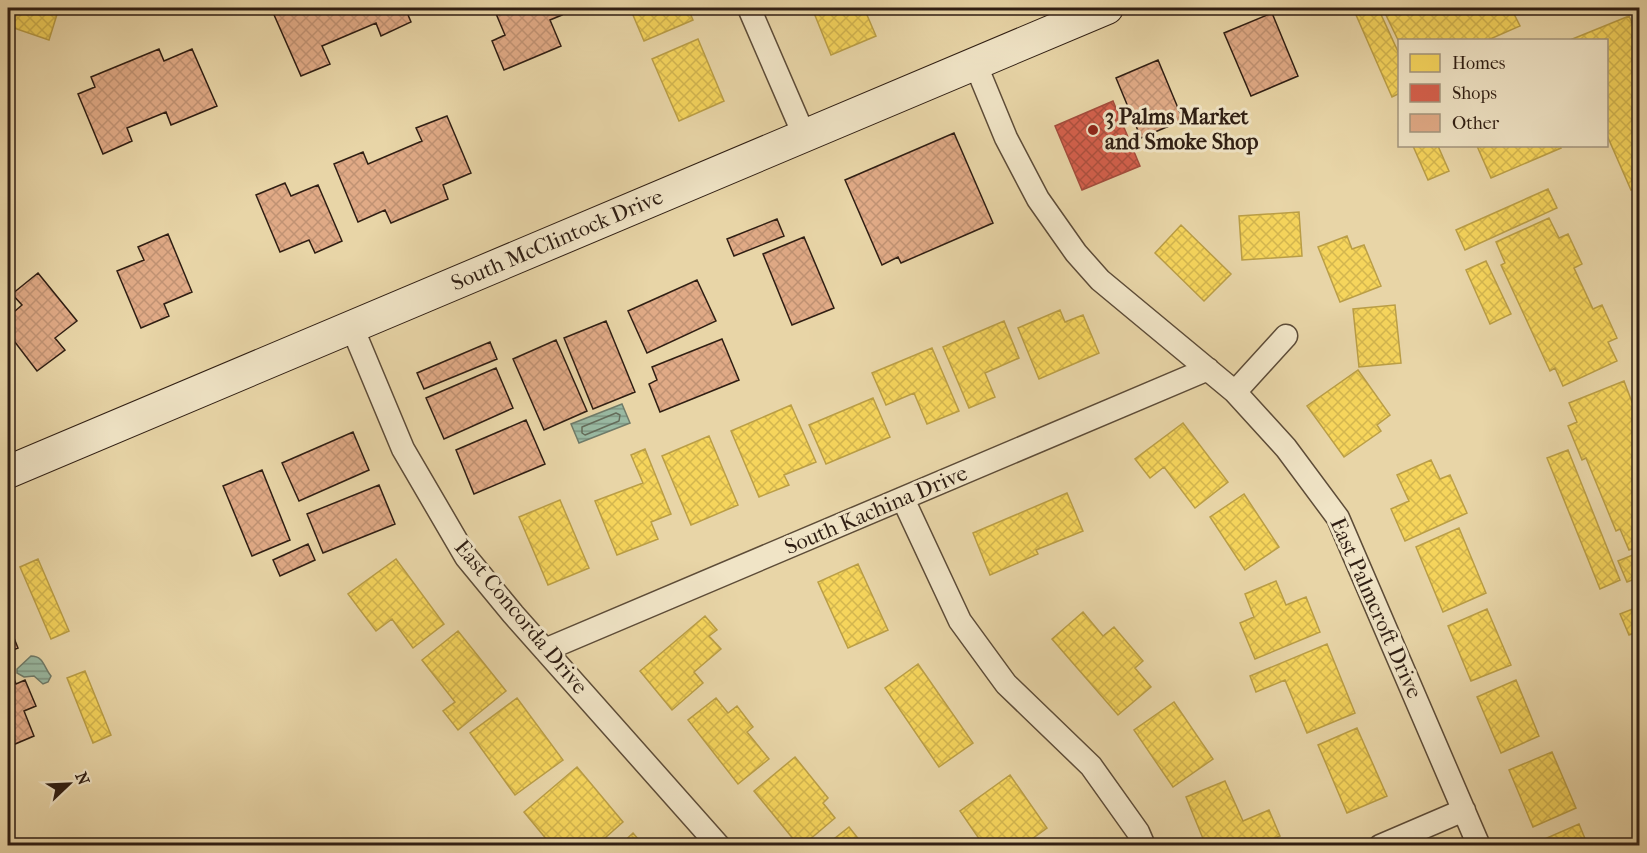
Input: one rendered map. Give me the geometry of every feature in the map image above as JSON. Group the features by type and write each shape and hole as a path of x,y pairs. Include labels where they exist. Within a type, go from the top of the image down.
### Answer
{"main road":[{"name":"South McClintock Drive","path":"8,472 1107,8"}],"street":[{"path":"749,8 804,135"},
{"name":"East Palmcroft Drive","path":"975,63 1006,138 1038,199 1076,253 1100,280 1235,392 1286,448 1338,518 1479,846"},
{"name":"East Concorda Drive","path":"352,327 404,449 466,557 545,650 719,846"},
{"path":"1235,392 1286,336"},
{"name":"South Kachina Drive","path":"545,650 1208,369"},
{"path":"903,499 960,621 1006,684 1091,766 1138,832 1144,846"},
{"path":"1380,846 1464,810"}],"water":[{"path":"622,404 630,423 579,443 571,424"},
{"path":"31,656 39,658 43,663 51,676 48,682 43,684 34,676 24,677 17,673 17,669"}],"building: Homes":[{"path":"8,8 59,8 49,40 8,26"},
{"path":"630,8 688,8 693,20 644,41"},
{"path":"812,8 864,8 876,36 831,55"},
{"path":"1353,8 1378,8 1398,52 1398,94 1392,97"},
{"path":"1511,8 1520,26 1490,39 1398,40 1383,9"},
{"path":"1629,16 1640,41 1640,187 1631,190 1608,138 1608,39 1572,39"},
{"path":"698,39 724,101 679,121 652,59"},
{"path":"1413,147 1438,147 1449,171 1428,180"},
{"path":"1477,147 1561,148 1491,178"},
{"path":"1548,189 1557,208 1465,250 1456,230"},
{"path":"1299,212 1302,256 1242,260 1239,216"},
{"path":"1549,218 1559,238 1568,234 1582,264 1574,268 1593,309 1602,305 1617,338 1608,342 1617,361 1563,386 1555,368 1550,371 1501,265 1505,263 1496,242"},
{"path":"1181,225 1231,274 1204,301 1155,253"},
{"path":"1347,236 1352,249 1364,245 1381,286 1340,302 1318,247"},
{"path":"1486,261 1511,314 1490,324 1466,270"},
{"path":"1395,305 1401,363 1359,367 1353,309"},
{"path":"1060,310 1065,322 1083,315 1099,353 1039,379 1018,328"},
{"path":"1004,321 1019,358 985,373 995,397 969,408 943,347"},
{"path":"932,348 959,411 927,424 914,393 886,405 872,373"},
{"path":"1358,370 1390,415 1377,425 1381,431 1344,457 1307,406"},
{"path":"1624,381 1632,402 1640,399 1640,546 1629,550 1620,529 1616,531 1586,458 1582,460 1568,426 1577,422 1569,403"},
{"path":"873,398 890,437 826,464 809,425"},
{"path":"791,405 816,462 784,475 789,485 759,497 731,431"},
{"path":"1183,423 1228,482 1195,508 1164,467 1150,478 1135,459"},
{"path":"709,436 738,505 691,525 662,456"},
{"path":"645,449 671,514 651,522 658,539 617,555 595,501 643,483 631,455"},
{"path":"1568,450 1620,580 1600,589 1547,458"},
{"path":"1431,460 1440,479 1450,475 1467,513 1405,541 1391,509 1409,501 1397,475"},
{"path":"1067,493 1083,531 1036,550 1038,554 990,575 973,533"},
{"path":"1244,494 1279,547 1245,570 1210,517"},
{"path":"560,500 589,568 548,585 519,517"},
{"path":"1459,528 1486,593 1443,612 1416,547"},
{"path":"1640,552 1640,577 1627,582 1618,561"},
{"path":"38,559 69,631 51,639 20,567"},
{"path":"396,559 444,624 413,648 392,619 376,631 348,594"},
{"path":"858,564 888,630 848,648 818,582"},
{"path":"1276,581 1286,605 1306,597 1320,632 1255,659 1240,623 1254,617 1245,594"},
{"path":"1640,606 1640,631 1629,635 1620,614"},
{"path":"1487,609 1511,665 1471,681 1448,626"},
{"path":"1083,612 1103,636 1114,627 1143,661 1135,668 1151,687 1118,715 1052,639"},
{"path":"705,616 717,630 709,636 721,649 694,672 703,683 672,710 640,671"},
{"path":"458,631 506,691 458,730 443,711 455,702 422,660"},
{"path":"1327,644 1355,713 1307,733 1285,680 1256,692 1250,676"},
{"path":"918,664 973,743 939,767 885,688"},
{"path":"85,671 111,735 93,743 67,678"},
{"path":"1516,680 1539,736 1501,753 1477,697"},
{"path":"517,698 563,760 515,795 470,733"},
{"path":"716,698 728,713 737,706 753,727 747,732 769,759 738,784 688,720"},
{"path":"1174,702 1213,759 1173,787 1134,730"},
{"path":"1357,728 1387,796 1347,813 1318,745"},
{"path":"1552,752 1576,808 1533,827 1509,770"},
{"path":"795,757 828,798 823,803 835,818 802,846 799,846 754,791"},
{"path":"577,767 623,822 596,846 574,846 569,840 563,846 552,846 524,812"},
{"path":"1010,775 1047,828 1022,846 972,846 980,840 960,811"},
{"path":"1225,781 1243,821 1269,810 1280,836 1257,846 1206,846 1186,797"},
{"path":"1579,824 1588,846 1545,846 1542,840"},
{"path":"849,827 864,846 825,846"},
{"path":"633,833 644,846 619,846"}],"building: Shops":[{"path":"1113,101 1140,166 1082,190 1055,126"}],"building: Other":[{"path":"271,8 405,8 411,22 381,36 376,23 322,46 330,64 301,76"},
{"path":"559,8 562,15 550,20 561,46 504,70 492,41 505,35 494,9"},
{"path":"1272,13 1298,76 1251,96 1224,33"},
{"path":"159,49 164,61 192,49 217,106 171,125 166,112 127,128 132,141 103,154 78,94 95,87 91,77"},
{"path":"1158,60 1183,120 1141,138 1116,78"},
{"path":"447,116 471,173 443,185 448,199 391,223 385,210 358,222 334,164 363,152 368,164 422,141 416,128"},
{"path":"954,133 993,223 901,263 898,257 882,265 845,180"},
{"path":"285,183 291,196 318,185 342,241 315,253 309,240 280,252 256,195"},
{"path":"777,219 784,236 734,256 727,239"},
{"path":"168,234 192,292 164,304 169,316 141,328 117,271 144,260 138,247"},
{"path":"804,237 834,308 792,325 763,254"},
{"path":"38,273 77,321 55,338 65,350 37,371 8,333 8,317 22,305 12,294"},
{"path":"697,280 716,321 647,353 628,311"},
{"path":"606,321 635,392 593,409 564,338"},
{"path":"722,339 739,380 660,412 649,384 657,380 652,367"},
{"path":"556,340 587,411 544,430 513,359"},
{"path":"490,342 497,359 424,389 417,373"},
{"path":"496,368 513,408 444,439 426,398"},
{"path":"526,420 545,464 474,494 456,450"},
{"path":"353,432 369,470 299,501 282,463"},
{"path":"262,470 290,540 252,556 223,486"},
{"path":"379,485 395,524 323,553 307,514"},
{"path":"308,544 315,560 280,576 273,560"},
{"path":"8,623 18,648 8,652"},
{"path":"8,663 16,684 25,680 36,706 24,711 34,736 8,747"}],"place":[{"name":"3 Palms Market and Smoke Shop","path":"1093,130"}]}
